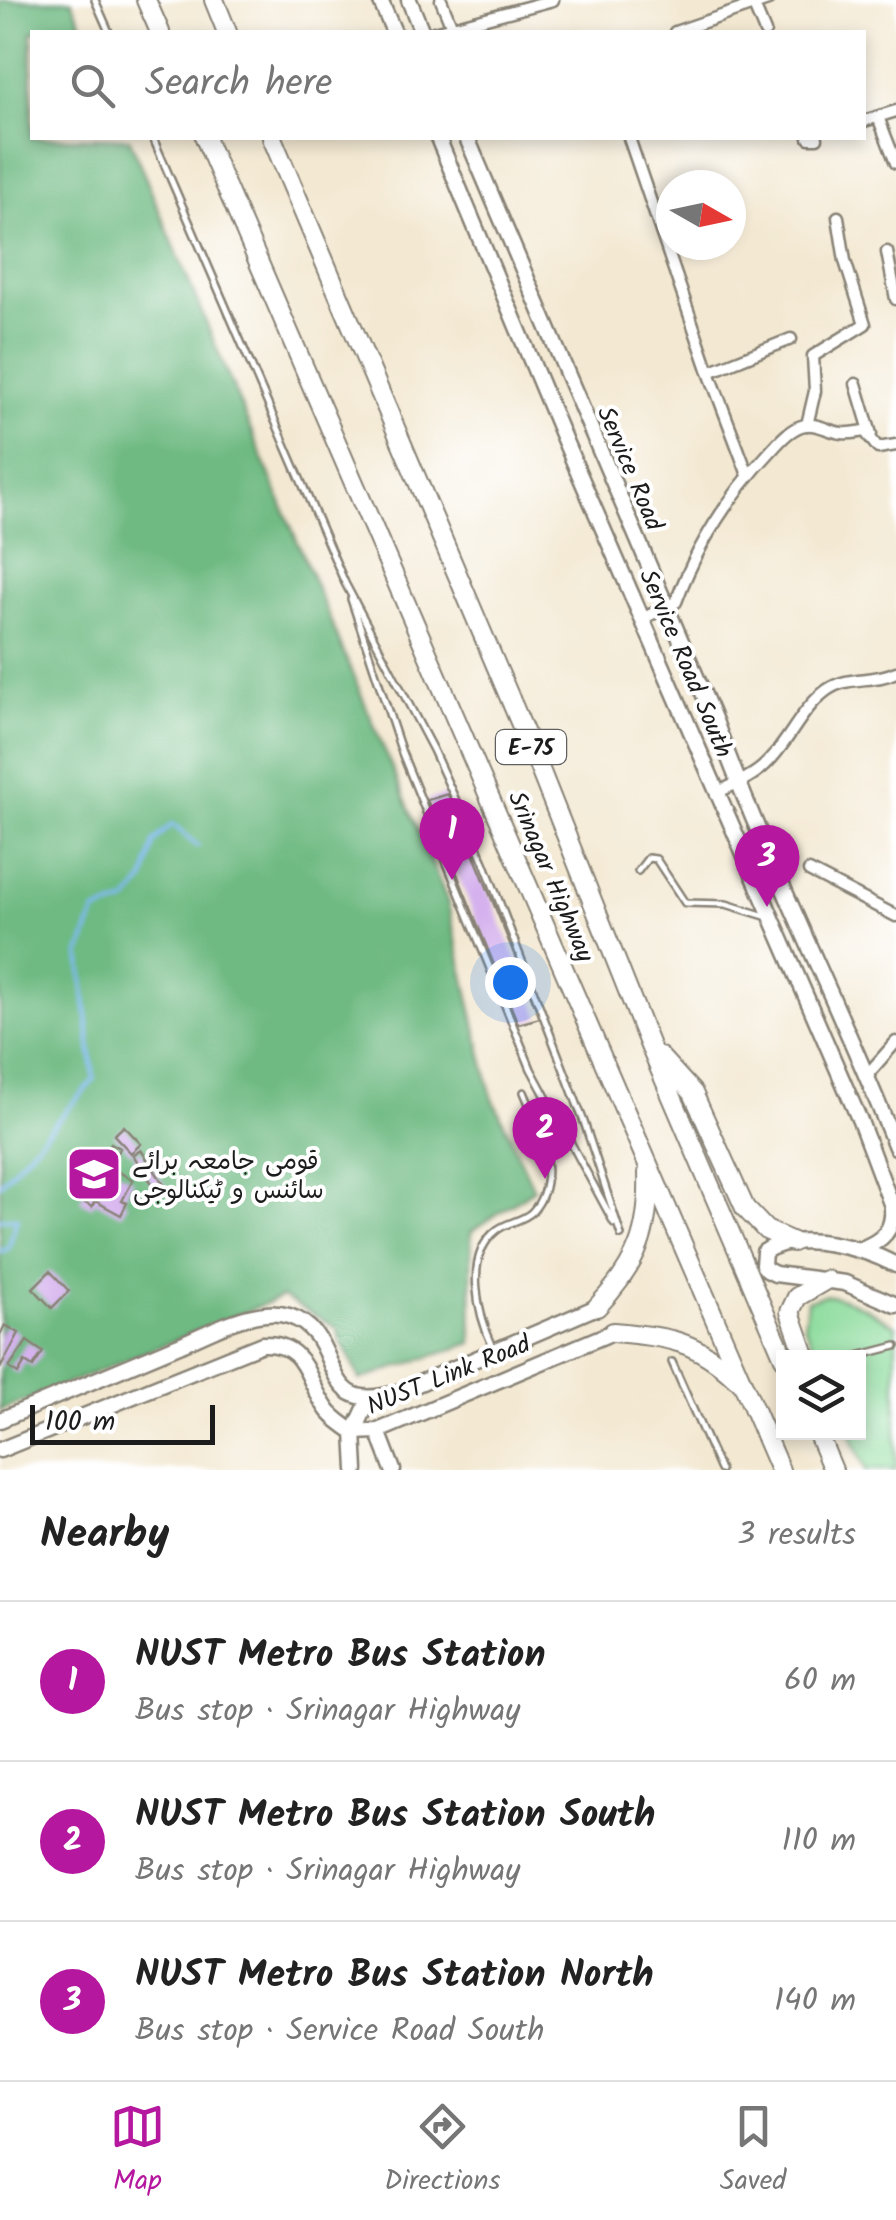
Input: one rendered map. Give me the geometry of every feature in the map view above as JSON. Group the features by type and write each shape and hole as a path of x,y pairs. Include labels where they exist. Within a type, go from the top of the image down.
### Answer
{"highway":[{"path":"146,0 159,30"},
{"path":"214,0 226,30"},
{"name":"Srinagar Highway","path":"206,140 780,1470"},
{"name":"Srinagar Highway","path":"273,140 781,1350"},
{"path":"650,1046 694,1093 745,1208 766,1230 787,1243"},
{"path":"597,1306 622,1280 638,1250 649,1211 648,1160"},
{"path":"803,1350 790,1312 797,1297 826,1280"},
{"path":"613,1332 650,1335 700,1349 744,1386"},
{"path":"825,1442 833,1470"}],"main road":[{"path":"380,0 393,30"},
{"path":"408,0 421,30"},
{"name":"Service Road South","path":"439,140 860,1121 894,1212"},
{"name":"Service Road","path":"468,140 737,782 896,1147"},
{"path":"672,683 693,670"},
{"path":"861,1249 885,1235 893,1223 894,1212"},
{"path":"896,1265 839,1244 787,1243 764,1252 763,1265 775,1274 846,1283 896,1305"},
{"name":"NUST Link Road","path":"0,1420 208,1333 264,1314 293,1317 306,1325 348,1392 369,1400 401,1392 597,1306"},
{"name":"NUST Link Road","path":"0,1450 262,1344 280,1343 299,1356 328,1411 354,1432 378,1431 613,1332"},
{"path":"356,1470 354,1432 369,1400"},
{"path":"378,1431 393,1470"}],"street":[{"path":"441,0 452,27"},
{"path":"494,0 497,16"},
{"path":"441,30 552,0"},
{"path":"679,30 768,0"},
{"path":"753,3 764,30"},
{"path":"866,121 896,111"},
{"path":"878,117 896,163"},
{"path":"630,140 708,372 748,475"},
{"path":"807,424 815,391 814,356 865,324 846,261 838,217"},
{"path":"886,252 896,299"},
{"path":"708,372 791,339"},
{"path":"856,384 870,434 878,448 896,444"},
{"path":"644,618 676,602 714,520 748,475 786,435 807,424 845,434 870,434"},
{"path":"718,792 766,764 827,690 846,680 896,672"},
{"path":"809,871 896,916"},
{"path":"867,1074 896,1042"}],"lane":[{"path":"95,0 108,30"},
{"path":"154,140 345,583 433,750 484,862 584,1122 620,1235 531,1070 402,754 345,583"},
{"path":"638,871 648,858 656,858 686,903 726,904 772,918"},
{"path":"495,1351 481,1321 480,1255 498,1229 532,1212 547,1167 543,1141 524,1092"},
{"path":"866,1354 896,1346"},
{"path":"672,1362 720,1470"}],"green space":[{"path":"0,0 72,0 84,30 30,30 30,140 130,140 447,900 491,1094 534,1189 471,1232 472,1343 360,1380 335,1327 282,1297 0,1411"},
{"path":"824,1295 853,1302 896,1326 896,1470 866,1470 853,1440 866,1440 866,1350 815,1350 804,1325 807,1301"}],"building":[{"path":"448,794 540,1018 518,1024 427,800"},
{"path":"124,1126 141,1144 131,1153 114,1135"},
{"path":"111,1143 120,1148 110,1167 133,1180 122,1201 127,1203 121,1215 95,1201 92,1207 80,1200"},
{"path":"141,1150 167,1189 159,1194 133,1155"},
{"path":"50,1271 69,1291 52,1308 33,1288"},
{"path":"5,1325 19,1333 0,1369 0,1335"},
{"path":"27,1341 43,1352 33,1367 25,1362 18,1374 9,1368"}],"waterway":[{"path":"0,1184 94,1080 80,954 95,912 127,902 145,879 154,842 172,824 198,846"},
{"path":"0,1219 17,1218 8,1249 0,1251"}],"place":[{"name":"NUST Metro Bus Station","path":"452,880"},
{"name":"NUST Metro Bus Station North","path":"767,907"},
{"name":"قومی جامعہ برائے سائنس و ٹیکنالوجی","path":"94,1174"},
{"name":"NUST Metro Bus Station South","path":"545,1179"}]}
